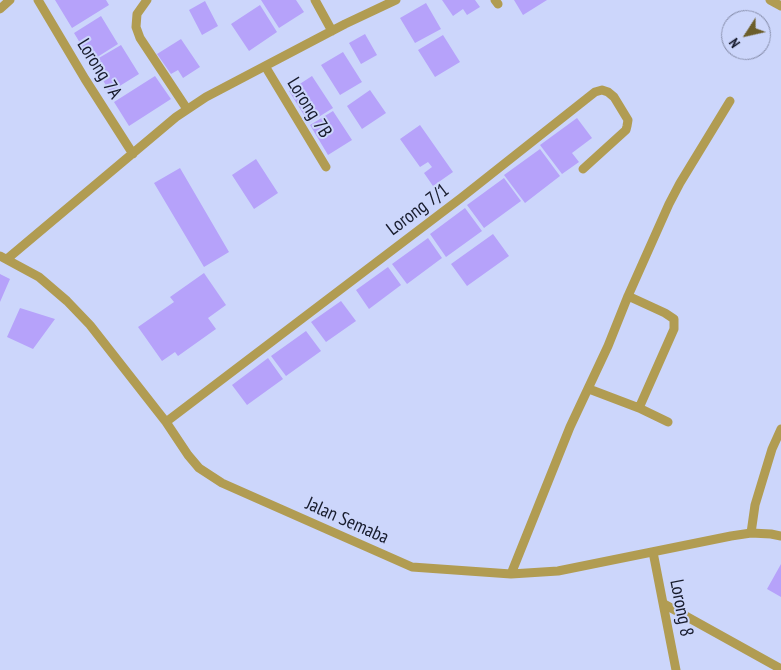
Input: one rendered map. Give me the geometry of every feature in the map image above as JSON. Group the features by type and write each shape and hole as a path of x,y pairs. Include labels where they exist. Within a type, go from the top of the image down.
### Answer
{"street":[{"path":"0,9 10,0"},
{"name":"Lorong 7A","path":"38,0 133,154"},
{"path":"147,0 136,14 136,27 140,38 187,109"},
{"path":"315,0 332,31"},
{"path":"4,257 187,109 264,66 396,0"},
{"path":"770,0 781,6"},
{"name":"Lorong 7B","path":"264,66 326,167"},
{"name":"Lorong 7/1","path":"166,422 453,204 595,92 602,90 614,97 628,120 626,130 583,169"},
{"path":"512,574 570,427 589,389 669,204 730,101"},
{"name":"Jalan Semaba","path":"4,257 38,277 67,301 90,325 166,422 199,468 222,483 412,567 512,574 558,571 731,536 751,533 781,536"},
{"path":"628,296 665,312 674,319 674,329 639,408"},
{"path":"589,389 639,408 668,422"},
{"path":"751,533 756,505 772,450 781,429"},
{"name":"Lorong 8","path":"653,552 676,670"},
{"path":"664,604 781,668"}],"building":[{"path":"55,0 106,0 109,5 72,28"},
{"path":"261,0 296,0 304,12 279,28"},
{"path":"442,0 475,0 480,7 467,15 463,9 453,16"},
{"path":"514,0 547,0 523,15"},
{"path":"205,1 218,26 202,35 189,10"},
{"path":"426,3 441,29 415,43 400,18"},
{"path":"260,5 277,32 249,51 231,24"},
{"path":"101,16 118,44 91,61 74,33"},
{"path":"365,34 377,55 361,64 349,43"},
{"path":"443,35 460,62 435,77 418,50"},
{"path":"181,39 200,67 183,78 178,70 171,74 157,54"},
{"path":"121,45 139,74 110,92 92,62"},
{"path":"343,52 362,82 340,95 321,65"},
{"path":"155,76 171,99 129,126 114,102"},
{"path":"312,76 333,108 309,123 289,91"},
{"path":"370,90 386,113 362,129 347,106"},
{"path":"333,111 352,140 328,155 310,125"},
{"path":"577,118 592,138 572,153 579,162 562,174 540,145"},
{"path":"420,125 453,172 433,186 424,173 432,167 428,162 420,167 400,139"},
{"path":"540,149 560,176 525,203 504,175"},
{"path":"256,159 278,193 254,209 232,175"},
{"path":"180,168 229,252 204,267 154,183"},
{"path":"504,178 521,201 484,228 467,205"},
{"path":"465,208 482,231 446,257 430,234"},
{"path":"493,234 509,256 467,286 451,264"},
{"path":"428,238 442,258 407,284 392,264"},
{"path":"388,267 401,285 369,309 356,290"},
{"path":"204,273 226,305 208,318 216,329 178,356 175,352 162,361 138,327 174,302 170,297"},
{"path":"0,274 10,279 0,302"},
{"path":"341,301 356,321 326,342 311,322"},
{"path":"20,308 55,319 33,349 7,337"},
{"path":"306,331 321,351 286,376 271,356"},
{"path":"268,358 283,379 247,405 232,385"},
{"path":"781,564 781,597 767,589"}]}
